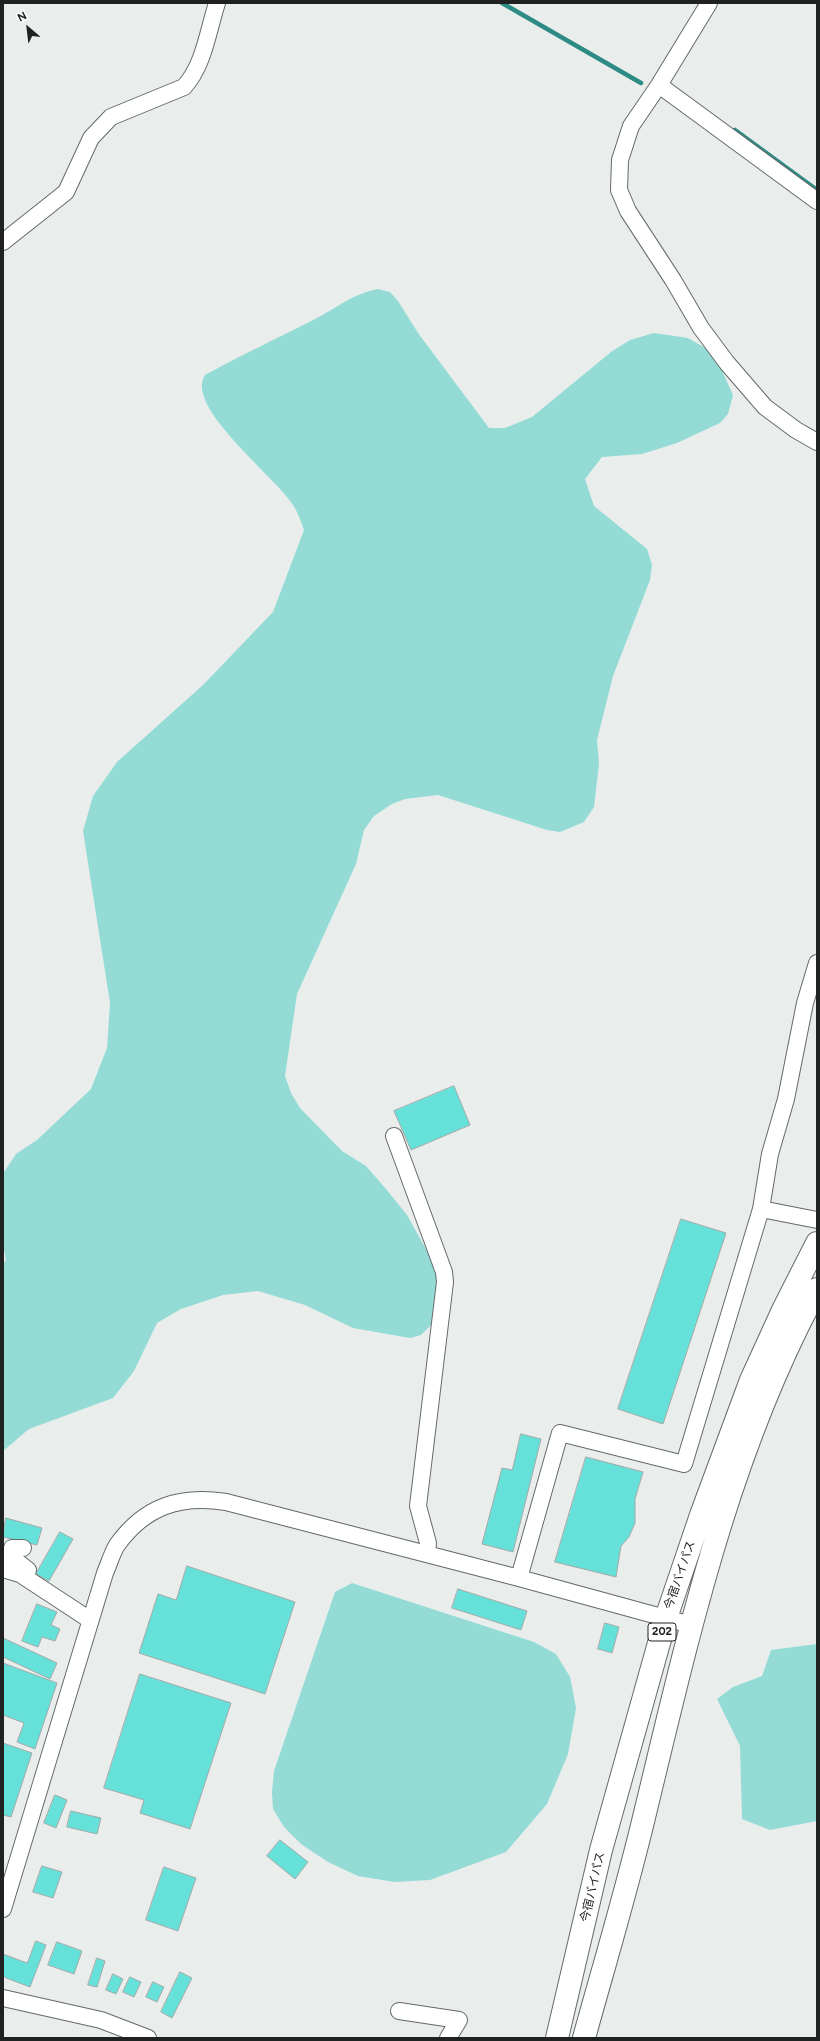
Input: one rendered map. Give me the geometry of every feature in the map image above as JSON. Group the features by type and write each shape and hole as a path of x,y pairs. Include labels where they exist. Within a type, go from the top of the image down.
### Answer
{"highway":[{"name":"今宿バイパス","path":"557,2038 601,1850 666,1618 701,1515 749,1387 783,1310 817,1243"},
{"name":"今宿バイパス","path":"584,2038 634,1860 691,1625 722,1516 771,1386 795,1330 817,1289"}],"street":[{"path":"3,242 66,192 92,138 111,117 184,87 190,81 198,67 217,3"},
{"path":"709,3 659,85 631,126 620,160 619,190 628,211 701,328 727,363 765,407 796,430 817,442"},
{"path":"659,85 817,201"},
{"path":"519,1578 560,1433 684,1464 761,1209 770,1154 786,1100 805,1003 817,963"},
{"path":"394,1136 444,1272 445,1282 418,1506 428,1543 427,1554"},
{"path":"761,1209 817,1220"},
{"path":"3,1909 105,1574 117,1546 133,1527 150,1514 170,1504 187,1500 206,1499 226,1502 519,1578 691,1625"},
{"path":"23,1548 12,1548 10,1556 28,1570 23,1576"},
{"path":"3,1569 23,1576 90,1620"},
{"path":"3,1998 101,2020 115,2032 148,2038"},
{"path":"399,2012 459,2020 448,2038"}],"shaded area":[{"path":"378,289 390,292 398,301 418,333 489,428 505,428 532,417 611,352 630,340 654,333 688,338 714,353 733,395 728,414 720,423 677,443 642,454 602,457 585,479 594,506 647,549 652,565 650,580 613,676 597,740 599,764 594,807 584,822 560,832 547,830 438,795 405,799 392,804 374,816 364,830 356,864 297,994 285,1076 291,1093 300,1108 342,1151 366,1166 407,1215 438,1271 440,1282 433,1323 421,1335 410,1338 353,1328 305,1305 258,1291 223,1295 181,1309 157,1323 134,1371 113,1398 29,1429 3,1451 3,1264 6,1260 3,1243 4,1172 16,1154 37,1140 91,1089 107,1048 110,1003 83,831 93,796 117,762 203,685 273,612 304,530 293,505 219,423 208,405 202,389 205,375 315,319 360,294"},
{"path":"352,1583 534,1642 556,1654 570,1677 576,1708 568,1754 547,1804 506,1852 430,1880 395,1882 358,1876 328,1862 301,1844 284,1827 273,1809 272,1792 274,1771 335,1592"},
{"path":"817,1644 817,1821 770,1830 742,1819 740,1746 717,1699 733,1687 762,1676 771,1650"}],"building":[{"path":"454,1086 470,1125 411,1150 394,1111"},
{"path":"681,1219 726,1233 663,1424 618,1409"},
{"path":"521,1434 541,1439 513,1552 482,1544 502,1468 512,1470"},
{"path":"586,1457 643,1472 635,1499 635,1523 629,1537 621,1546 616,1577 555,1562"},
{"path":"6,1518 42,1528 37,1545 3,1537"},
{"path":"60,1532 73,1539 49,1581 36,1574"},
{"path":"187,1566 295,1602 265,1694 139,1653 158,1594 176,1600"},
{"path":"458,1589 527,1611 521,1630 452,1608"},
{"path":"37,1604 57,1612 51,1625 60,1629 55,1641 42,1637 38,1647 22,1641"},
{"path":"605,1623 619,1627 612,1653 598,1649"},
{"path":"3,1638 57,1663 50,1679 3,1657"},
{"path":"3,1663 57,1683 35,1749 17,1742 24,1723 3,1715"},
{"path":"140,1674 231,1703 190,1829 140,1813 144,1800 104,1788"},
{"path":"3,1743 32,1753 11,1817 3,1815"},
{"path":"55,1795 67,1800 56,1828 44,1823"},
{"path":"71,1811 101,1818 97,1834 67,1827"},
{"path":"280,1840 308,1862 295,1879 267,1856"},
{"path":"42,1866 62,1872 53,1898 33,1892"},
{"path":"164,1867 196,1878 178,1931 146,1920"},
{"path":"36,1941 46,1945 30,1987 6,1978 3,1975 3,1954 27,1963"},
{"path":"57,1942 82,1951 74,1974 48,1965"},
{"path":"97,1958 105,1961 97,1987 88,1985"},
{"path":"180,1972 192,1978 172,2018 161,2012"},
{"path":"113,1974 123,1979 116,1994 106,1990"},
{"path":"130,1977 141,1982 134,1997 123,1992"},
{"path":"153,1982 164,1987 157,2002 146,1997"}],"waterway":[{"path":"502,3 641,83"},
{"path":"735,130 817,190"}]}
